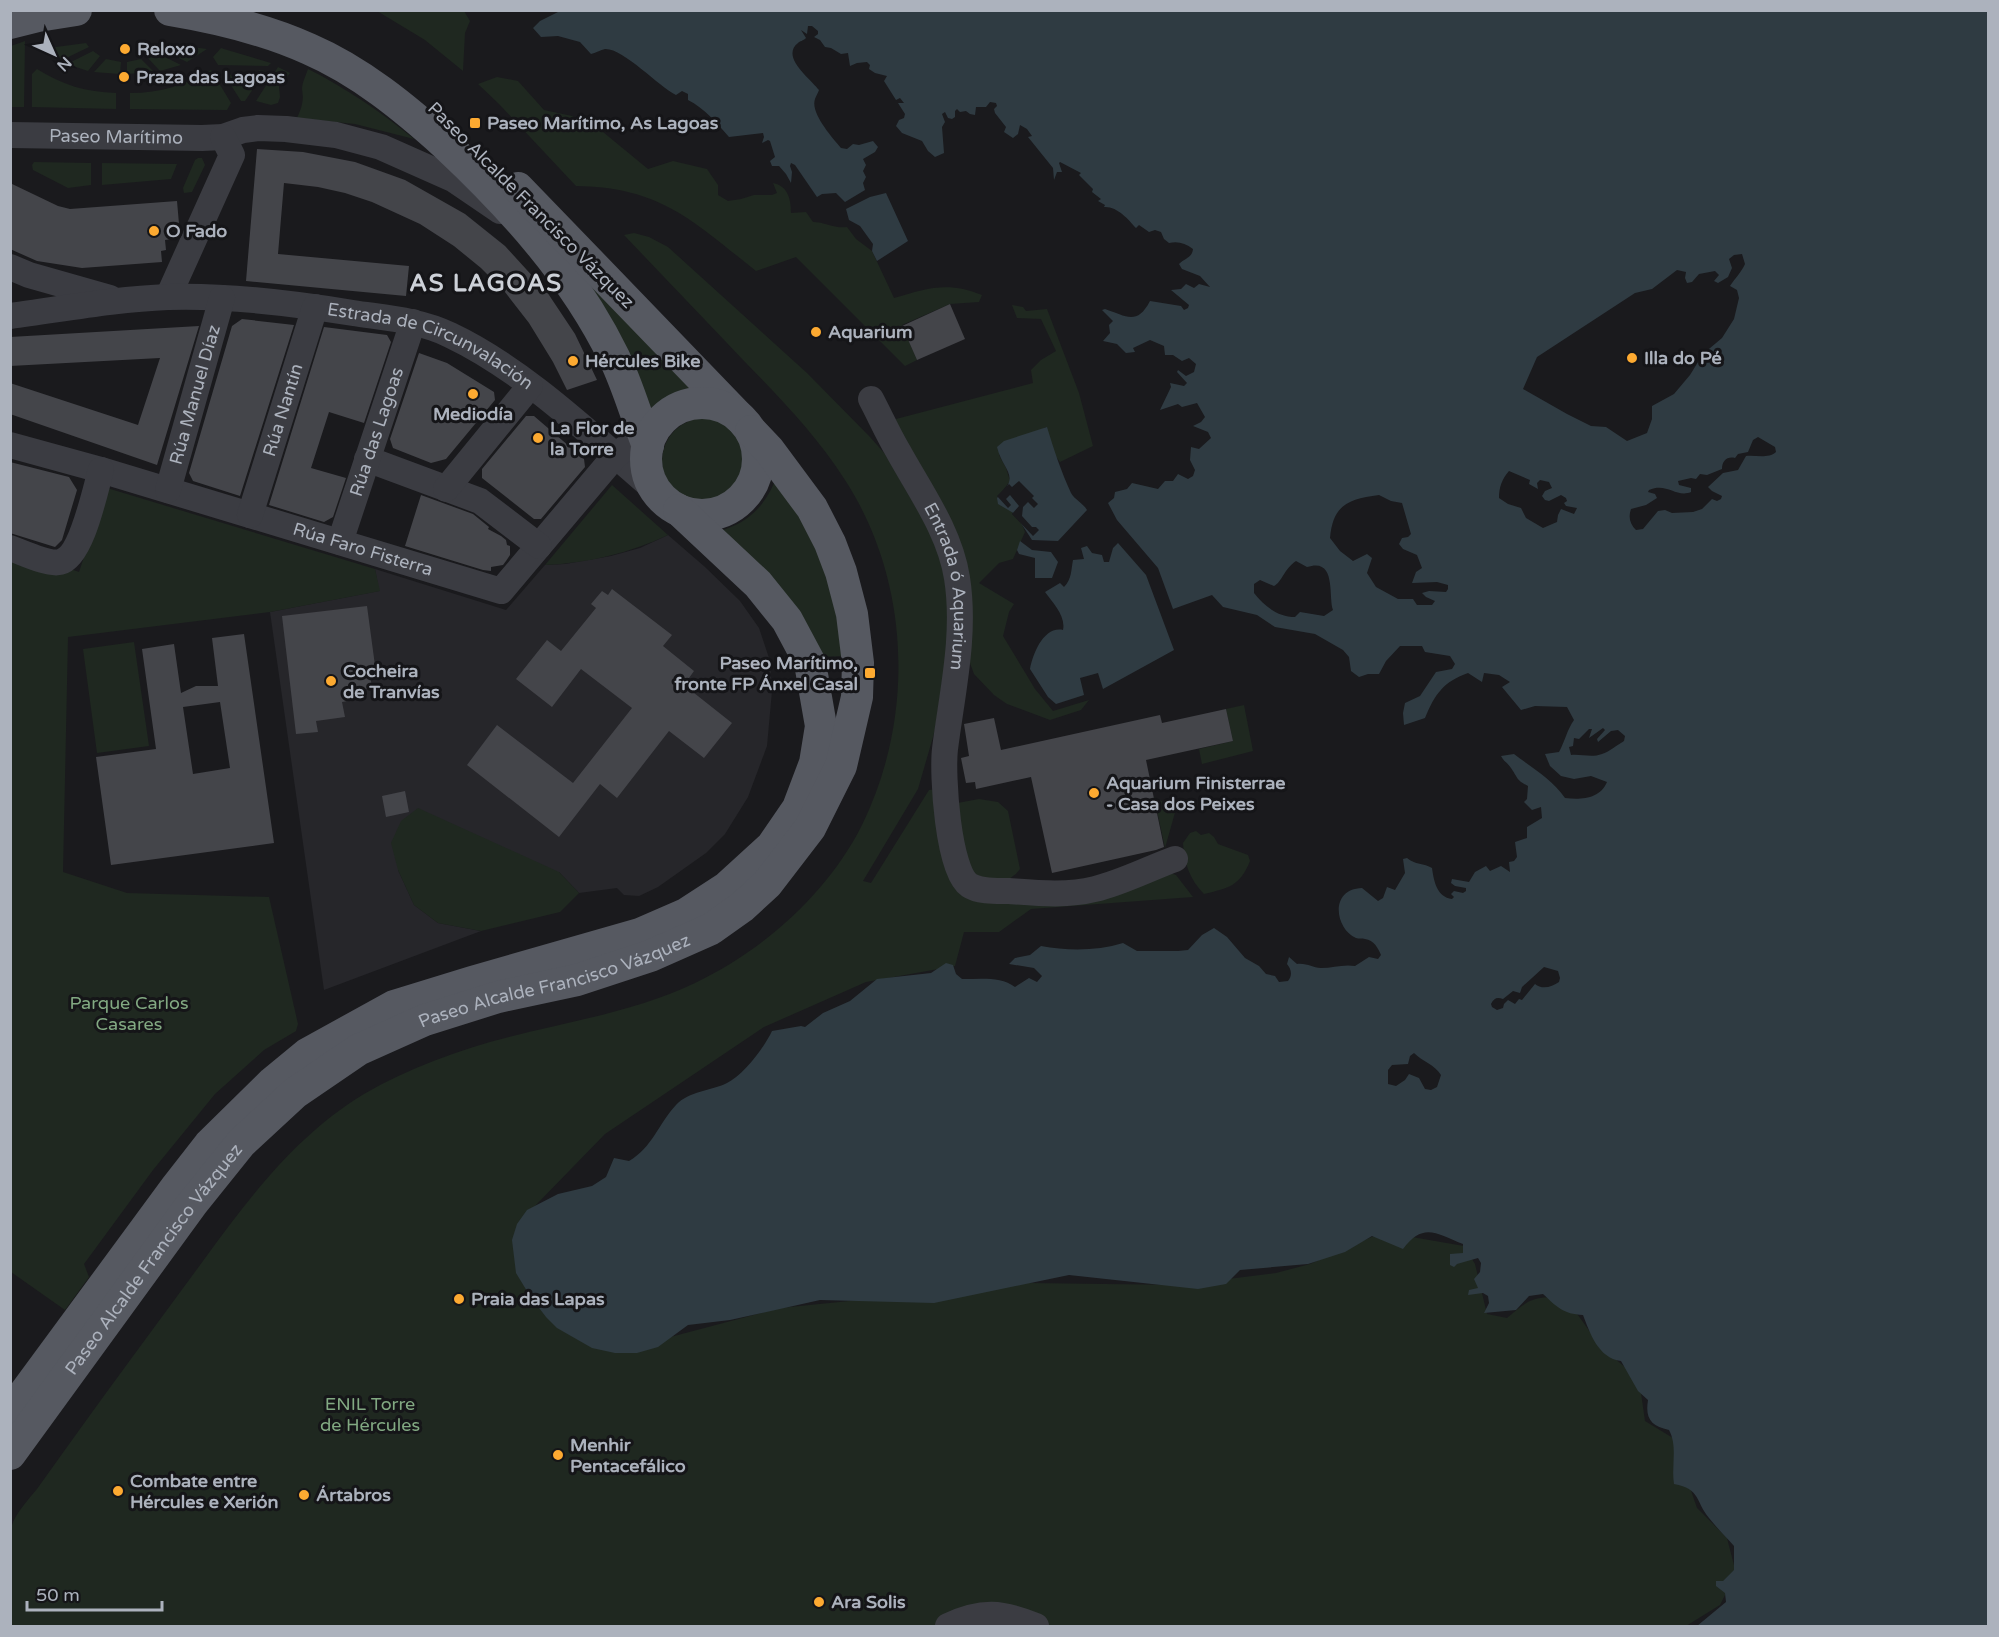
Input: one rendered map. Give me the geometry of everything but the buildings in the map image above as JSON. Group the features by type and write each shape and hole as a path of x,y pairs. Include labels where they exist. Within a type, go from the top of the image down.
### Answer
{"main road":[{"path":"10,23 76,10"},
{"name":"Paseo Alcalde Francisco Vázquez","path":"170,10 214,18 268,33 311,49 356,74 396,102 432,133 468,166 530,231 573,286 614,357 648,437"},
{"name":"Paseo Alcalde Francisco Vázquez","path":"10,1454 192,1204 241,1143 295,1093 358,1050 425,1020 498,997 577,980 650,957 711,929 742,907 767,884 810,828 841,766 857,698 858,663 852,614 841,572 830,543 812,508 769,450 531,201 425,100 342,43 264,10"},
{"path":"694,403 711,404 727,409 746,425 757,448 758,465 753,482 743,497 729,508 713,514 695,514 678,510 655,490 646,461 648,437 665,417 679,408 694,403"},
{"name":"Paseo Alcalde Francisco Vázquez","path":"10,1413 209,1145 273,1082 307,1054 394,1006 472,981 640,934 686,914 726,888 772,846 798,808 816,763 821,726 810,663 787,621 758,584 678,510"}],"street":[{"name":"Paseo Alcalde Francisco Vázquez","path":"224,137 243,130 286,129 336,135 381,147 453,179 530,231"},
{"name":"Paseo Marítimo","path":"10,135 224,137"},
{"path":"168,297 232,155 224,137"},
{"path":"10,267 29,275 122,301"},
{"name":"Estrada de Circunvalación","path":"10,316 168,297 222,298 315,307 413,322 448,334 487,355 530,386 655,490"},
{"name":"Rúa Manuel Díaz","path":"168,490 222,298"},
{"name":"Rúa Nantín","path":"250,515 315,307"},
{"name":"Rúa das Lagoas","path":"340,542 413,322"},
{"path":"446,489 530,386"},
{"name":"Entrada ó Aquarium","path":"871,399 944,537 957,578 959,615 957,668 945,747 944,787 952,842 960,876 970,886 985,890 1076,893 1096,889 1175,859"},
{"name":"Rúa Faro Fisterra","path":"10,445 101,470 501,591 615,456 648,437"},
{"path":"367,459 480,501 539,546"},
{"path":"10,548 52,563 68,559 82,534 101,470"},
{"path":"948,1626 979,1614 998,1614 1036,1626"}],"shaded area":[{"path":"560,11 1988,11 1988,1626 1697,1626 1726,1602 1725,1593 1716,1586 1716,1581 1723,1581 1734,1570 1734,1546 1709,1518 1693,1492 1674,1484 1674,1450 1669,1430 1651,1421 1647,1412 1648,1400 1638,1391 1621,1361 1606,1355 1596,1344 1583,1315 1561,1309 1543,1294 1529,1296 1516,1310 1484,1313 1489,1303 1488,1296 1483,1293 1468,1295 1469,1290 1478,1288 1474,1279 1480,1272 1481,1263 1478,1258 1454,1267 1450,1265 1450,1254 1463,1253 1463,1244 1430,1232 1417,1235 1403,1249 1372,1236 1345,1252 1308,1264 1240,1270 1226,1284 1198,1289 1069,1275 934,1303 820,1300 730,1320 688,1325 658,1347 637,1353 615,1353 592,1348 557,1328 546,1317 516,1273 512,1240 517,1224 527,1210 558,1194 592,1186 606,1177 614,1158 629,1161 637,1156 681,1100 721,1086 740,1074 764,1045 772,1031 805,1027 823,1013 850,1001 877,979 931,973 946,963 953,965 956,974 962,979 997,980 1015,987 1029,978 1037,982 1042,976 1034,968 1009,964 1015,958 1030,955 1041,946 1082,949 1103,948 1123,943 1137,951 1188,950 1202,935 1214,928 1227,937 1245,958 1259,966 1266,974 1275,976 1279,982 1288,981 1291,977 1287,964 1289,957 1297,964 1318,968 1355,966 1369,957 1378,959 1381,955 1373,943 1356,938 1343,927 1339,910 1340,902 1351,890 1362,888 1378,901 1383,898 1387,887 1395,890 1405,873 1403,859 1407,858 1432,868 1435,883 1440,892 1452,899 1454,897 1451,894 1454,891 1463,893 1466,888 1455,886 1451,883 1452,879 1469,882 1475,872 1486,866 1490,871 1501,866 1510,872 1509,862 1514,861 1517,857 1515,842 1527,838 1527,827 1542,818 1541,807 1532,810 1524,802 1527,799 1528,786 1519,780 1501,756 1514,754 1548,779 1565,798 1577,799 1595,795 1604,788 1607,782 1591,776 1574,779 1561,776 1550,766 1545,754 1559,752 1574,720 1567,707 1535,706 1521,710 1502,687 1510,682 1499,675 1484,673 1482,682 1468,673 1452,680 1432,702 1425,718 1404,725 1405,703 1420,696 1436,672 1452,669 1455,664 1450,656 1425,652 1422,646 1400,646 1386,661 1379,674 1359,677 1351,671 1349,657 1343,650 1315,634 1275,627 1257,615 1223,607 1212,595 1173,609 1158,568 1117,520 1108,503 1114,498 1115,492 1127,489 1132,483 1158,489 1165,481 1173,481 1178,474 1188,479 1193,476 1195,470 1190,460 1191,447 1199,449 1211,438 1208,432 1193,426 1205,417 1197,403 1182,407 1178,404 1160,410 1171,387 1170,383 1184,386 1187,383 1177,372 1178,370 1186,376 1194,372 1196,364 1189,358 1182,361 1173,355 1165,355 1164,346 1150,340 1133,348 1135,352 1126,353 1117,344 1103,341 1110,333 1109,325 1113,321 1102,310 1130,317 1136,316 1145,309 1150,301 1181,306 1184,310 1189,305 1171,290 1181,289 1186,284 1194,288 1199,284 1210,287 1200,276 1182,269 1179,264 1188,258 1193,249 1178,242 1169,243 1161,232 1155,230 1149,232 1139,225 1136,228 1118,211 1104,207 1105,205 1098,201 1101,199 1092,192 1093,189 1079,175 1081,173 1060,162 1062,172 1057,172 1054,180 1053,168 1028,137 1032,136 1027,129 1020,125 1018,134 1013,138 1004,132 1006,127 995,113 996,103 990,102 986,107 976,107 975,115 966,111 960,112 957,109 952,119 948,118 945,112 942,114 945,122 942,127 944,153 935,157 922,141 902,133 896,126 905,114 898,103 904,103 900,98 896,100 884,81 887,76 869,69 870,65 867,62 850,66 848,53 841,54 825,47 820,40 814,37 818,31 808,26 807,34 801,30 806,38 793,49 793,55 799,68 819,90 814,105 819,118 841,148 847,149 853,144 859,145 873,141 878,147 875,152 863,159 866,165 863,171 866,177 863,183 865,190 845,202 836,193 822,194 817,197 795,165 791,163 790,166 791,183 779,166 772,166 770,161 775,157 770,141 762,143 763,133 729,137 715,121 688,100 688,94 682,91 676,95 631,61 612,50 605,49 591,54 580,42 558,36 541,37 533,28 540,21","holes":["1742,254 1745,264 1730,286 1737,290 1739,298 1734,319 1722,338 1703,354 1690,375 1674,394 1652,406 1652,419 1647,433 1627,441 1606,427 1591,426 1523,389 1537,357 1635,293 1652,289 1677,270 1686,272 1687,283 1692,282 1699,274 1715,271 1719,275 1714,281 1718,283 1728,277 1732,268 1729,259 1734,255","1758,437 1775,447 1776,452 1766,456 1746,456 1738,470 1723,473 1708,487 1722,496 1721,499 1717,501 1712,499 1702,509 1672,513 1665,510 1658,511 1643,529 1636,530 1632,525 1631,509 1646,505 1657,498 1655,494 1648,492 1649,490 1661,488 1681,493 1691,492 1691,488 1679,485 1678,481 1696,479 1700,474 1707,475 1722,469 1727,458 1735,458 1738,454 1748,452 1753,440","1509,471 1530,480 1529,484 1538,489 1537,483 1540,480 1549,482 1552,488 1545,491 1542,496 1545,500 1549,501 1561,495 1566,498 1567,501 1564,503 1566,506 1577,508 1574,514 1561,509 1557,522 1543,528 1526,518 1521,508 1499,498 1504,477","1379,495 1402,503 1411,534 1402,538 1399,544 1403,549 1417,555 1422,568 1416,572 1412,583 1437,582 1448,585 1446,592 1422,593 1435,601 1432,605 1417,605 1413,599 1398,599 1376,587 1367,573 1372,558 1367,554 1353,561 1340,551 1330,538 1339,511 1344,505","1296,561 1307,567 1317,565 1323,568 1329,580 1333,610 1324,616 1300,612 1295,617 1289,617 1277,613 1262,602 1254,593 1254,584 1260,580 1274,586","1603,728 1605,730 1597,739 1598,742 1611,731 1618,730 1625,736 1624,741 1598,755 1571,755 1569,747 1573,746 1574,738 1579,739 1589,729 1592,729 1589,738","1544,967 1558,971 1560,978 1556,984 1544,987 1535,984 1522,1000 1519,999 1515,1004 1508,1000 1503,1008 1497,1010 1492,1007 1493,1000 1503,999 1513,991 1520,993 1522,987","1414,1053 1435,1068 1441,1075 1437,1087 1431,1090 1425,1089 1419,1078 1409,1074 1396,1086 1388,1084 1388,1070 1392,1065 1408,1064 1410,1056"]},
{"path":"886,193 908,241 877,261 872,251 873,244 860,226 849,220 846,209 870,197"},
{"path":"1047,427 1071,493 1087,510 1058,541 1032,540 1015,514 998,504 997,498 1010,478 997,447 1004,441"},
{"path":"668,535 740,601 759,628 770,661 772,691 767,746 748,797 725,834 706,853 658,887 639,896 624,895 617,888 579,893 559,872 398,870 414,905 438,923 481,931 324,990 270,612 379,591 375,569 506,610 545,565 611,556 640,548"},
{"path":"1020,541 1032,550 1051,552 1058,562 1052,578 1035,578 1035,558 1019,554 1017,550"},
{"path":"1118,543 1146,575 1174,650 1103,689 1098,673 1080,678 1084,695 1056,704 1048,697 1030,669 1040,642 1045,636 1056,630 1063,630 1061,615 1045,592 1060,583 1064,587 1067,584 1073,560 1084,559 1081,548 1087,546 1092,553 1102,555 1104,562 1109,562 1113,548"}],"green space":[{"path":"377,11 464,11 470,21 465,33 463,71 425,40"},
{"path":"25,41 24,107 11,107 11,46"},
{"path":"86,43 89,47 60,61 41,49"},
{"path":"162,43 207,49 187,62 158,48"},
{"path":"221,48 271,63 268,66 218,65 213,57"},
{"path":"93,51 100,56 88,71 67,64"},
{"path":"153,51 181,65 160,71 146,56"},
{"path":"106,59 121,62 120,74 94,72"},
{"path":"141,59 154,72 127,74 127,62"},
{"path":"278,67 290,73 279,87 278,103 271,105 256,101"},
{"path":"37,69 75,87 116,93 116,109 32,107 32,74"},
{"path":"308,69 363,101 414,139 355,124 297,118 302,104 302,87"},
{"path":"211,70 231,103 227,110 130,109 130,93 152,92 172,87"},
{"path":"259,70 265,71 245,101 241,101 222,71 228,71 235,81 246,83 255,77"},
{"path":"497,77 518,81 544,110 572,116 603,132 648,169 673,161 707,169 718,185 718,195 728,201 777,193 773,183 782,187 788,194 791,213 806,212 813,222 847,227 856,239 872,251 894,298 917,291 948,287 982,295 979,302 950,304 902,325 917,360 905,366 796,257 756,271 694,223 654,200 606,188 576,186 478,84"},
{"path":"198,158 202,158 205,165 192,192 184,193 183,188"},
{"path":"34,162 91,163 91,185 68,188 33,170"},
{"path":"102,163 177,164 171,179 102,185"},
{"name":"ENIL Torre de Hércules","path":"634,233 649,237 668,247 807,373 870,437 885,454 943,554 951,622 935,730 918,789 863,881 871,883 929,790 936,789 961,891 1167,872 1176,875 1193,897 1031,909 999,932 964,932 955,966 866,982 764,1027 605,1134 534,1207 644,1344 780,1308 1028,1283 1180,1285 1276,1273 1310,1264 1383,1232 1464,1246 1475,1264 1487,1314 1507,1318 1534,1299 1548,1297 1567,1300 1601,1347 1639,1379 1645,1421 1673,1438 1697,1508 1727,1538 1736,1573 1720,1605 1686,1626 11,1626 10,1536 12,1524 25,1503 238,1214 295,1148 339,1110 364,1094 416,1068 490,1042 650,1001 673,993 721,970 792,917 831,874 862,825 879,783 891,740 897,695 898,650 893,606 883,562 867,520 845,480 811,433 624,235"},
{"path":"570,255 697,390 669,399 647,418"},
{"path":"1012,305 1023,307 1026,311 1047,309 1079,393 1093,446 1060,462 1054,454 1046,427 999,455 1010,481 997,498 1013,513 1025,532 1013,559 999,563 979,583 1014,604 1009,612 1003,636 1035,689 1053,711 1089,700 1081,710 1050,720 1007,704 994,695 974,674 967,655 965,618 897,434 896,419 1033,383 1031,370 1041,360 1056,351 1041,319 1017,318"},
{"path":"705,418 721,422 735,431 744,445 748,461 744,477 735,491 721,500 705,504 689,500 675,491 666,477 662,461 666,445 675,431 689,422"},
{"path":"777,476 819,538 848,656 817,657 719,531 748,518 768,496"},
{"path":"612,485 668,535 608,556 545,565"},
{"name":"Parque Carlos Casares","path":"107,488 375,569 380,591 270,612 68,637 63,872 127,893 269,897 298,1024 296,1031 264,1050 215,1094 153,1170 84,1264 89,1277 65,1310 11,1272 11,548 79,572"},
{"path":"134,642 149,746 97,753 83,649"},
{"path":"1244,705 1253,751 1202,764 1199,749 1233,741 1226,709"},
{"path":"1154,797 1176,809 1165,848"},
{"path":"979,799 998,802 1008,811 1020,869 1009,879 997,881 970,875 952,804"},
{"path":"418,808 559,872 579,893 560,912 481,931 438,923 414,905 398,870 391,843 401,821"},
{"path":"1196,831 1201,835 1209,833 1218,844 1248,855 1250,861 1246,869 1233,885 1204,894 1199,889 1189,871 1183,843 1190,833"}],"pier":[{"path":"1019,481 1034,496 1032,498 1038,504 1034,508 1028,502 1023,507 1022,516 1032,527 1039,530 1033,536 1012,514 1019,506 1010,495 1006,499 1011,505 1008,508 997,496 1009,484 1012,487"}],"place":[{"name":"Reloxo","path":"125,49"},
{"name":"Praza das Lagoas","path":"124,77"},
{"name":"Paseo Marítimo, As Lagoas","path":"475,123"},
{"name":"O Fado","path":"154,231"},
{"name":"Aquarium","path":"816,332"},
{"name":"Illa do Pé","path":"1632,358"},
{"name":"Hércules Bike","path":"573,361"},
{"name":"Mediodía","path":"473,394"},
{"name":"La Flor de la Torre","path":"538,438"},
{"name":"Paseo Marítimo, fronte FP Ánxel Casal","path":"870,673"},
{"name":"Cocheira de Tranvías","path":"331,681"},
{"name":"Aquarium Finisterrae - Casa dos Peixes","path":"1094,793"},
{"name":"Praia das Lapas","path":"459,1299"},
{"name":"Menhir Pentacefálico","path":"558,1455"},
{"name":"Combate entre Hércules e Xerión","path":"118,1491"},
{"name":"Ártabros","path":"304,1495"},
{"name":"Ara Solis","path":"819,1602"}],"district":[{"name":"AS LAGOAS","path":"486,283"}]}
